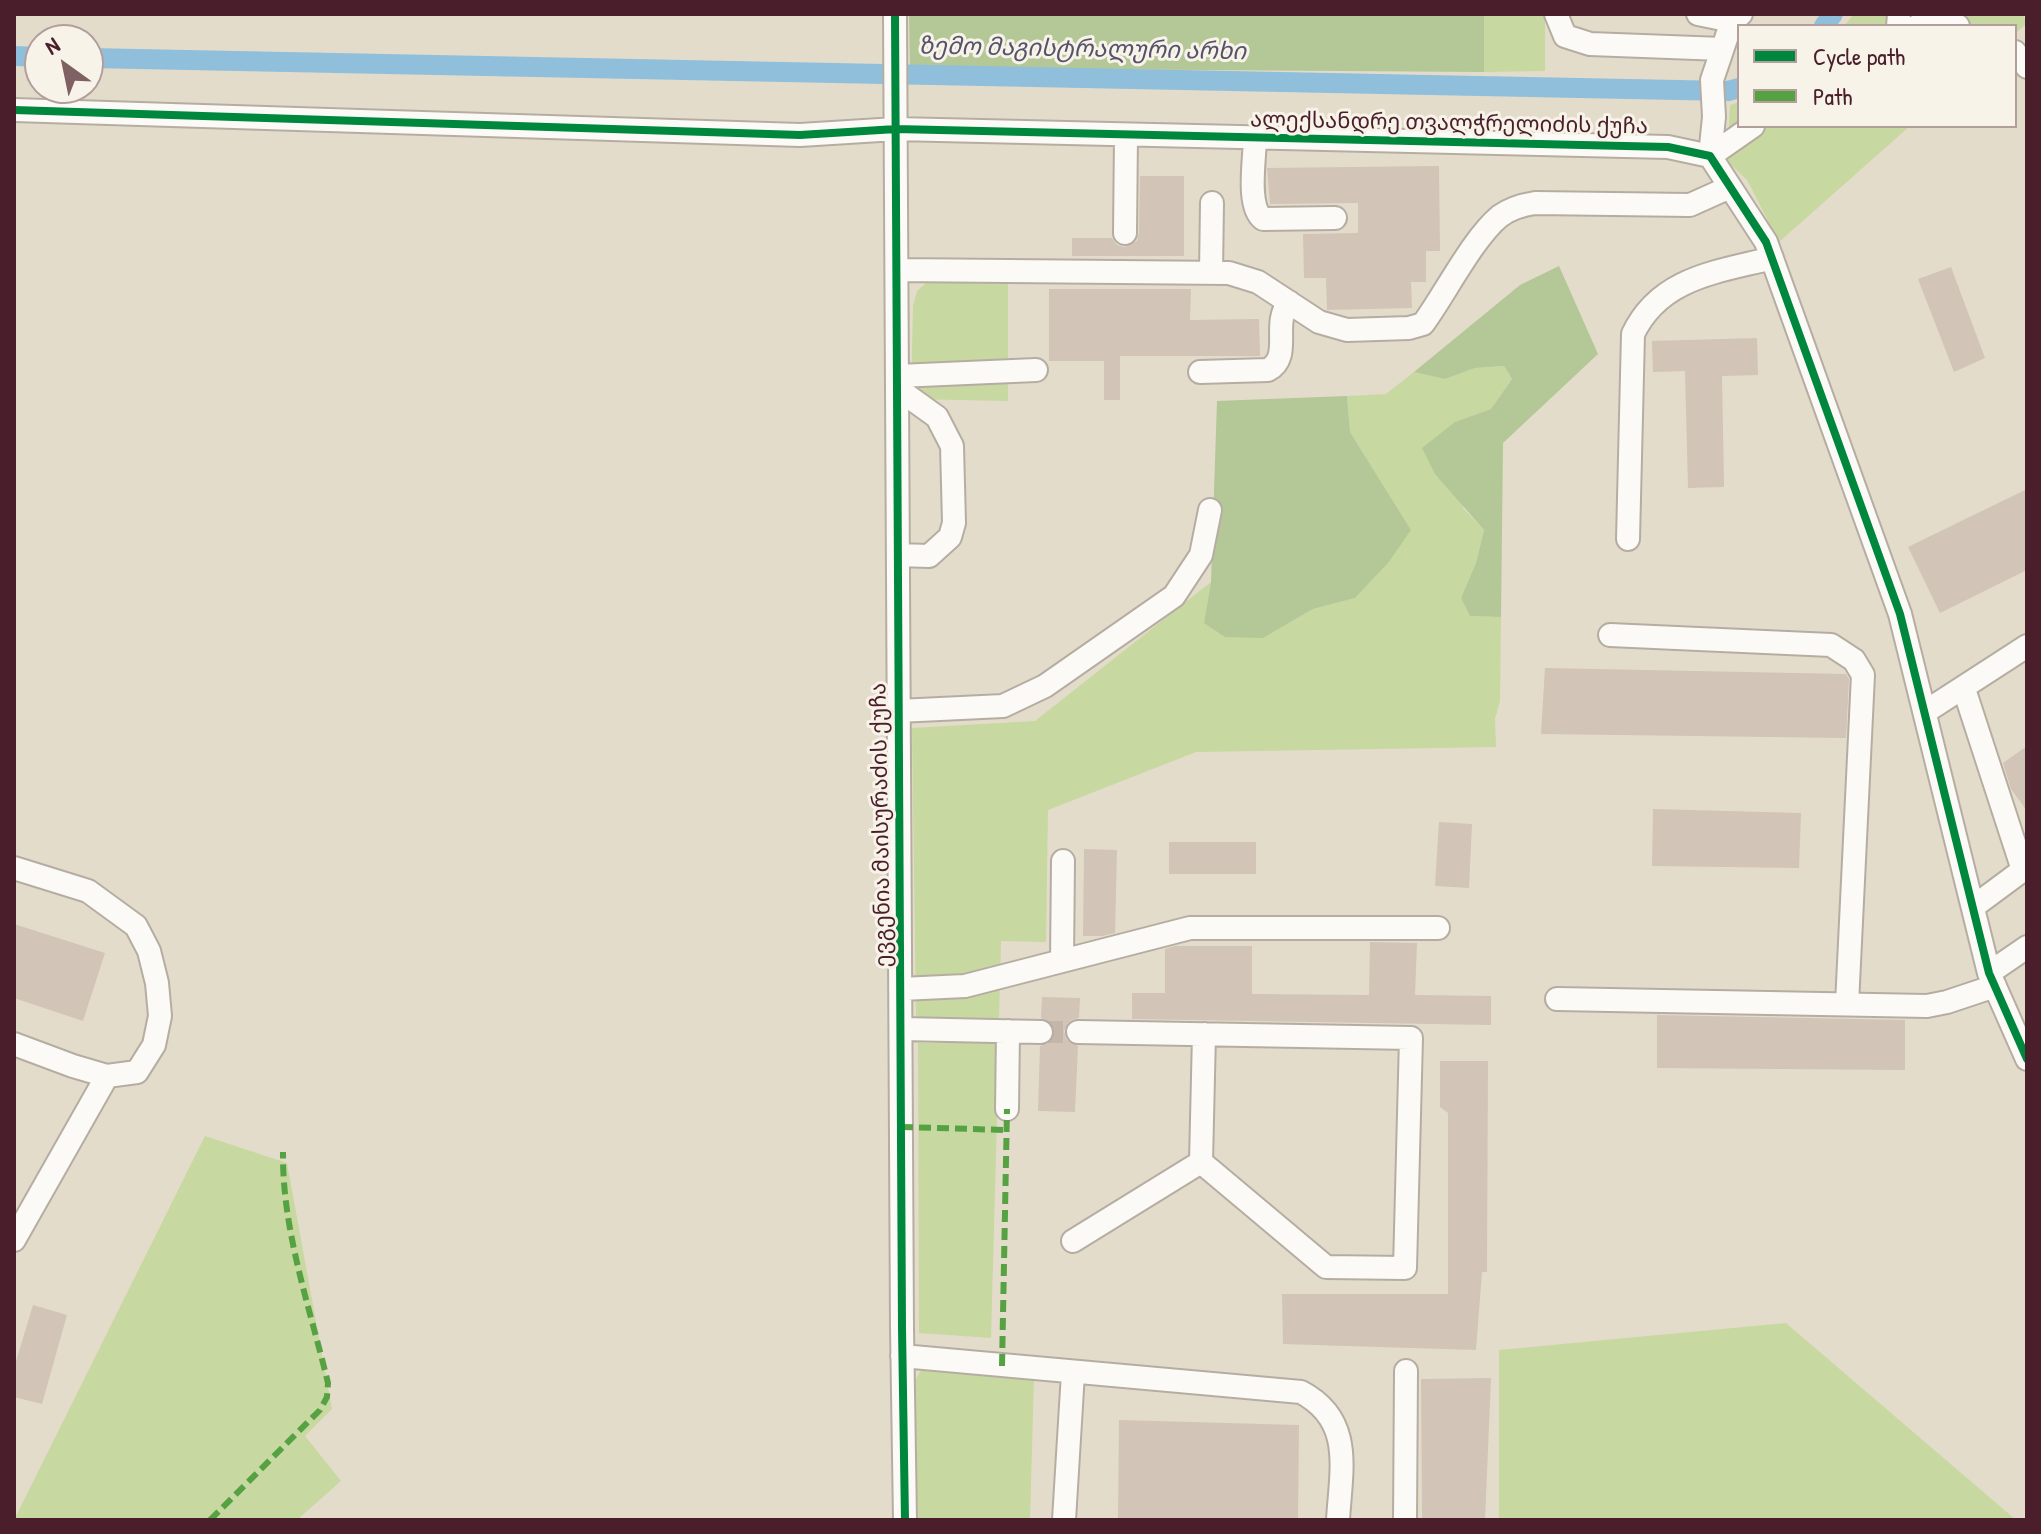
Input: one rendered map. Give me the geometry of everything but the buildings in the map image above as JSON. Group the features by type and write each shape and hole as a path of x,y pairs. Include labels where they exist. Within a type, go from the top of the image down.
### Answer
{"street":[{"name":"ევგენია მაისურაძის ქუჩა","path":"895,14 905,1520"},
{"path":"1556,14 1565,36 1590,44 1722,49"},
{"path":"1698,14 1737,17 1712,80 1714,117 1710,156 1766,242 1900,614 1992,979 2027,1059"},
{"path":"1923,24 1935,20 1950,24"},
{"name":"ალექსანდრე თვალჭრელიძის ქუჩა","path":"14,110 800,135 896,129 1668,147 1710,156"},
{"path":"1710,156 1750,128"},
{"path":"1125,233 1126,135"},
{"path":"1255,137 1253,203 1256,214 1263,219 1335,218"},
{"path":"897,270 1229,273 1258,282 1319,322 1347,330 1409,328 1423,324 1486,231 1501,216 1517,207 1535,203 1690,205 1730,187"},
{"path":"1211,273 1212,203"},
{"path":"1628,539 1633,334 1643,314 1666,293 1704,274 1772,258"},
{"path":"1200,372 1268,370 1276,365 1281,357 1281,315 1289,302"},
{"path":"898,383 1036,370"},
{"path":"898,383 937,417 952,446 954,523 950,537 929,556 898,555"},
{"path":"898,711 1003,706 1045,686 1174,596 1201,555 1210,510"},
{"path":"1610,635 1831,645 1854,660 1863,675 1847,1004"},
{"path":"1925,712 2027,646"},
{"path":"1964,689 2025,869 1973,907"},
{"path":"1062,961 1063,861"},
{"path":"14,868 88,891 136,926 149,951 157,983 160,1016 154,1045 137,1072 107,1076 14,1044"},
{"path":"901,989 965,986 1190,928 1438,928"},
{"path":"1557,999 1927,1006 1947,1002 1992,979 2027,947"},
{"path":"902,1029 1041,1032"},
{"path":"1007,1109 1008,1031"},
{"path":"1078,1032 1411,1038 1405,1268 1326,1267 1201,1162"},
{"path":"1201,1162 1204,1034"},
{"path":"14,1240 107,1076"},
{"path":"1073,1241 1201,1162"},
{"path":"902,1356 1301,1392 1317,1401 1336,1424 1342,1450 1338,1520"},
{"path":"1405,1520 1406,1371"},
{"path":"1064,1520 1073,1373"}],"green space":[{"path":"909,14 1484,14 1484,72 910,68"},
{"path":"1484,14 1545,14 1545,71 1484,72"},
{"path":"1854,14 2022,14 2027,23 2017,32 2017,24 1846,24"},
{"path":"1737,103 1737,128 1908,128 1779,242 1747,180 1727,161 1730,105"},
{"path":"1559,266 1598,354 1503,443 1501,617 1470,616 1461,598 1476,563 1484,530 1435,474 1422,448 1455,422 1491,409 1512,379 1504,366 1475,368 1445,379 1414,372 1520,285"},
{"path":"1008,281 1008,401 911,399 913,306 917,291 926,283"},
{"path":"1504,366 1512,379 1491,409 1455,422 1463,508 1484,530 1476,563 1461,598 1470,616 1501,617 1496,747 1196,752 1048,810 1046,942 1001,941 999,1020 916,1017 912,728 1035,721 1211,582 1204,623 1263,638 1313,609 1355,598 1389,562 1411,530 1350,432 1347,396 1386,394 1414,372 1445,379 1475,368"},
{"path":"1347,396 1350,432 1411,530 1389,562 1355,598 1313,609 1263,638 1225,637 1204,623 1211,582 1217,401"},
{"path":"918,1043 999,1043 991,1338 919,1333"},
{"path":"205,1136 287,1163 332,1409 305,1436 341,1481 297,1520 14,1520"},
{"path":"1786,1323 2016,1520 1499,1520 1499,1350"},
{"path":"934,1366 1034,1378 1030,1520 918,1520 914,1382 922,1369"}],"waterway":[{"name":"ზემო მაგისტრალური არხი","path":"1826,24 1833,14"},
{"name":"ზემო მაგისტრალური არხი","path":"14,56 24,56"},
{"name":"ზემო მაგისტრალური არხი","path":"104,58 1728,91 1737,89"}],"tunnel":[{"path":"1041,1032 1078,1032"}],"marked path":[{"path":"1002,1366 1007,1109"},
{"path":"901,1127 1007,1130"},
{"path":"210,1520 320,1410 327,1397 328,1383 292,1240 283,1152"}],"cycle path":[{"path":"895,14 905,1520"},
{"path":"14,110 800,135 896,129 1668,147 1710,156 1766,242 1900,614 1989,973 2027,1059"}]}
